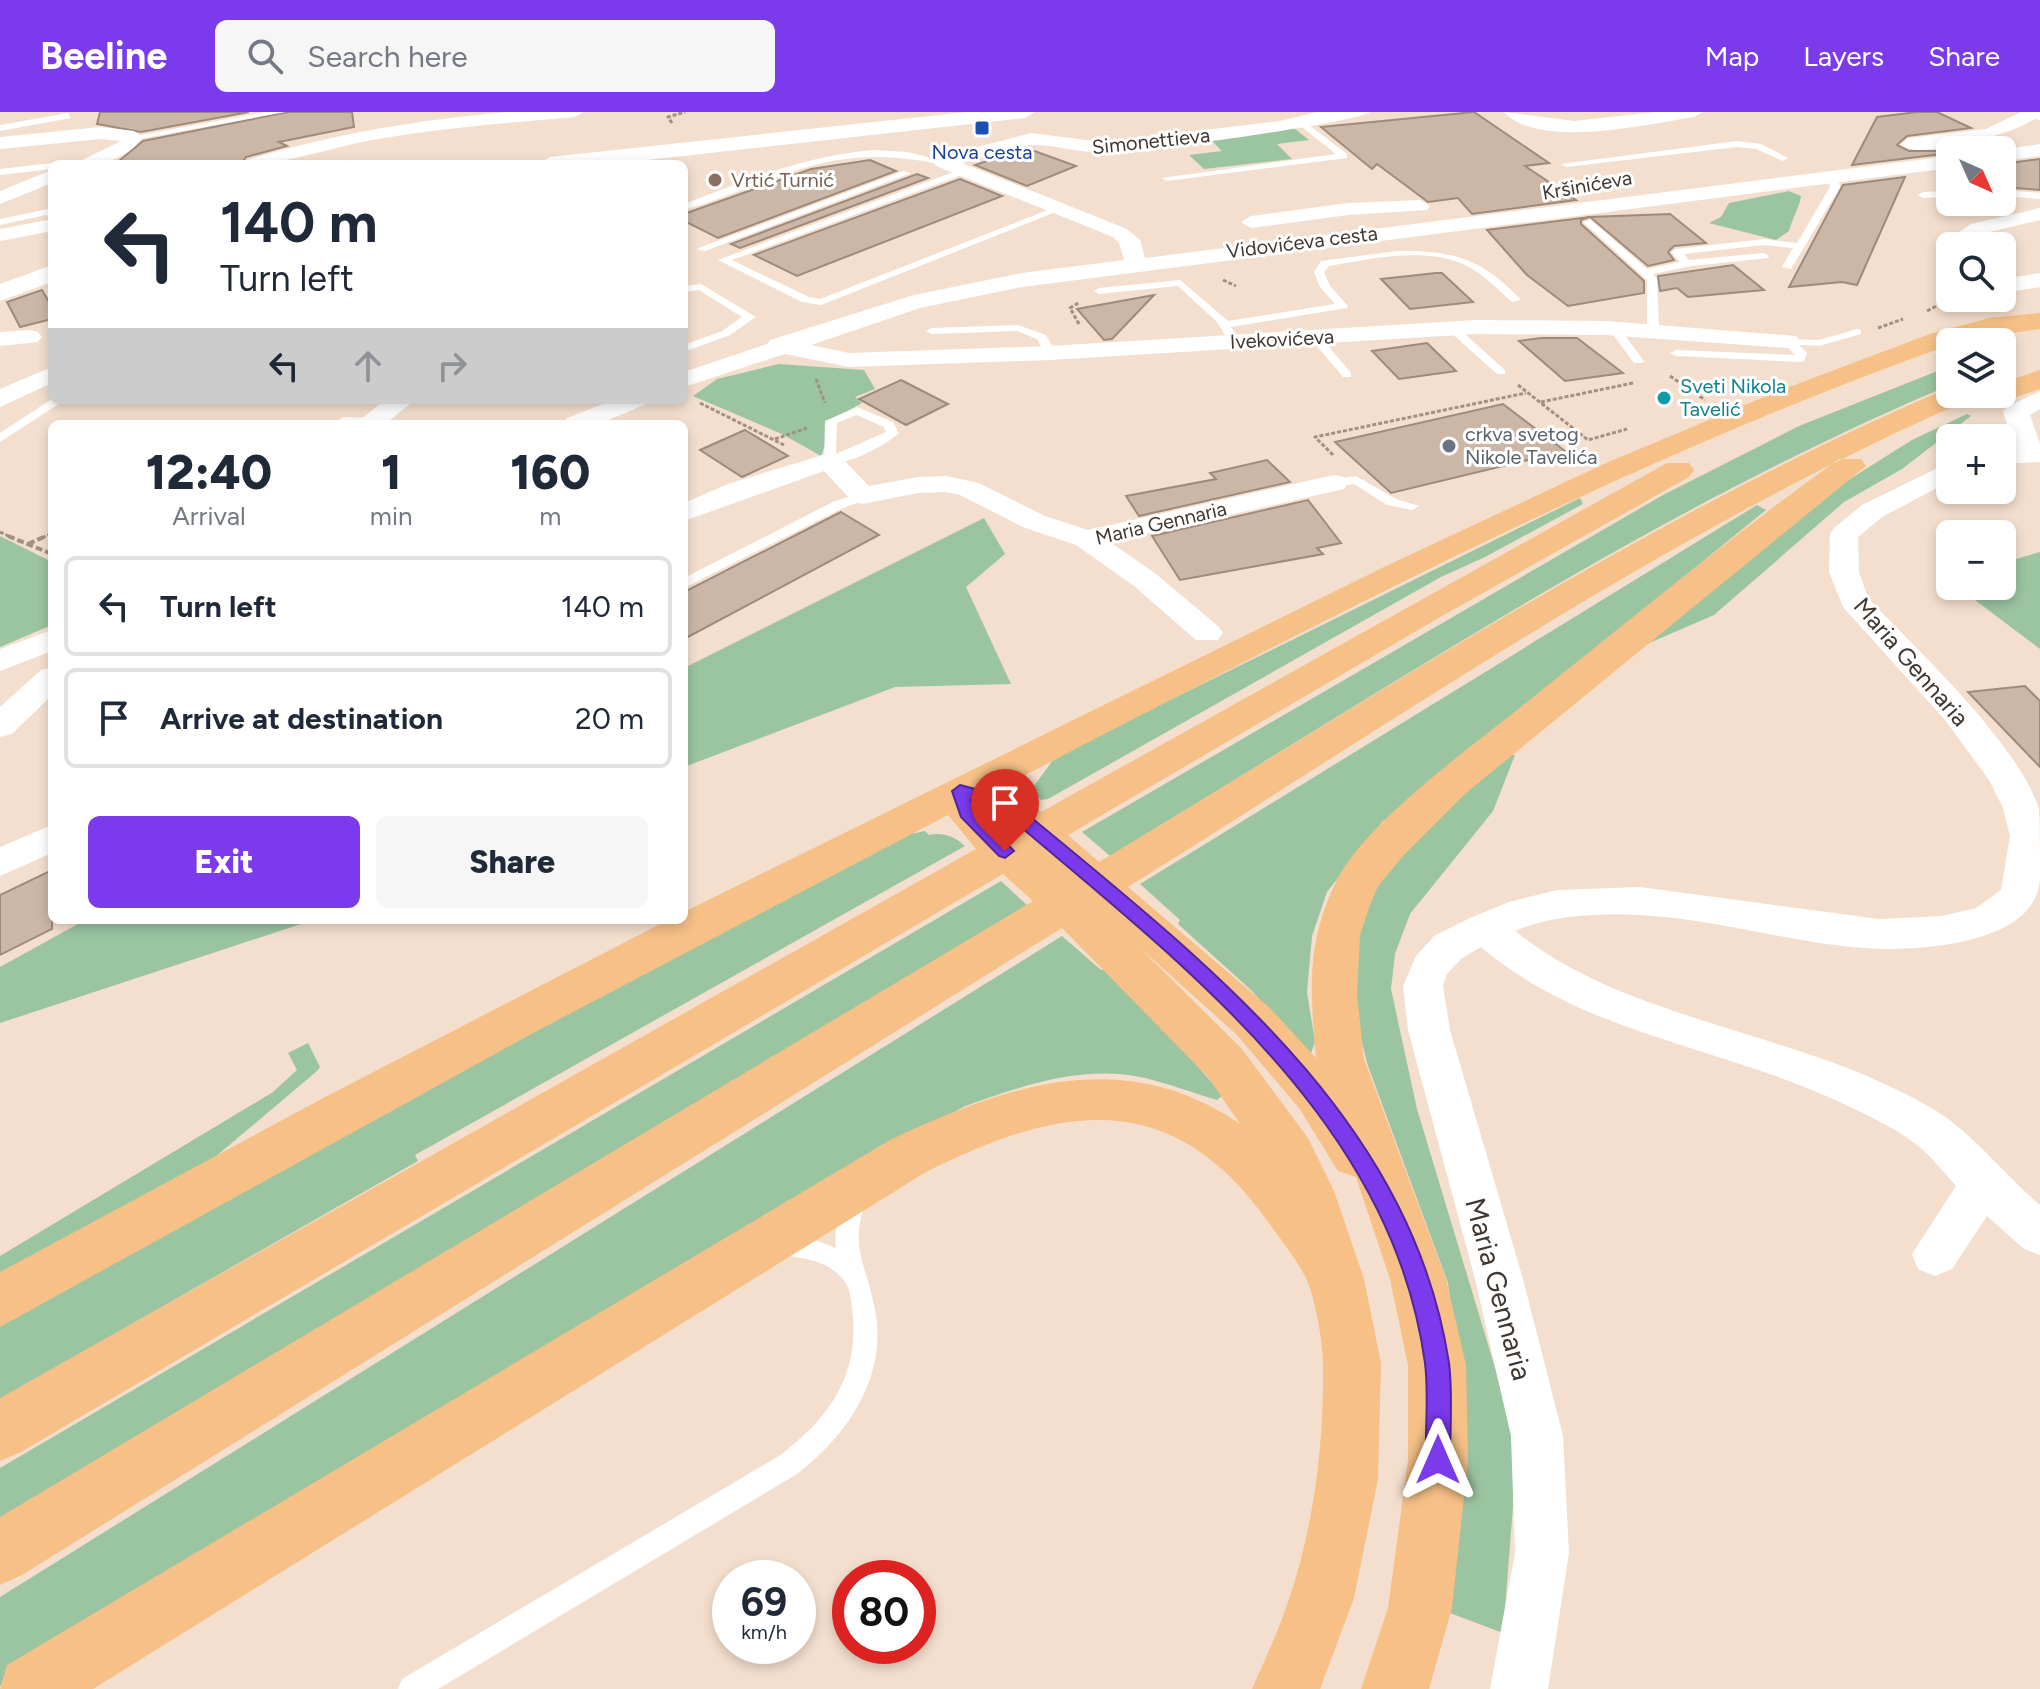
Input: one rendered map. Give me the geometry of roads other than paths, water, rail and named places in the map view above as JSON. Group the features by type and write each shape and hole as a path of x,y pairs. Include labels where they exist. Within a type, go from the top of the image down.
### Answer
{"highway":[{"path":"2016,330 2040,322"},
{"path":"0,1431 1538,546 1734,441 1922,354 1987,325 2040,322"},
{"path":"0,1301 511,1019 960,791 1597,477 1922,354"},
{"path":"0,1553 1635,556 1849,441 1940,408"},
{"path":"1395,1689 1420,1608 1438,1445 1437,1365 1418,1279 1340,1059 1334,994 1337,935 1359,879 1389,844 1452,783 1785,512 1864,457 1959,408"},
{"path":"960,791 967,813 999,822 1109,918 1253,1021 1317,1093 1391,1209"},
{"path":"1109,918 1266,1117 1308,1191 1336,1279 1352,1363 1348,1479 1322,1598 1286,1689"},
{"path":"31,1689 866,1181 940,1139 1015,1110 1051,1102 1119,1098 1156,1104 1192,1117 1242,1154 1278,1193 1336,1279"}],"street":[{"path":"268,160 308,148 432,127 575,112"},
{"path":"587,160 1025,112"},
{"name":"Simonettieva","path":"943,162 1031,139 1102,148 1361,112"},
{"path":"1513,112 1534,123 1561,126 1694,112"},
{"path":"1887,147 1993,132 2020,123 2032,113"},
{"path":"2,141 100,133 134,137"},
{"path":"94,160 125,148 134,137"},
{"path":"2016,153 2040,150"},
{"name":"Kršinićeva","path":"1595,182 1808,155"},
{"name":"Simonettieva","path":"943,162 1108,227 1129,240"},
{"name":"Vidovićeva cesta","path":"688,379 778,345 914,302 1022,280 1936,164"},
{"path":"0,198 48,178"},
{"name":"Kršinićeva","path":"1476,201 1568,190"},
{"path":"1226,226 1348,209 1435,206"},
{"path":"1972,232 2040,214"},
{"path":"0,235 48,226"},
{"path":"1136,264 1129,240 1153,236"},
{"path":"0,293 48,275"},
{"path":"2016,284 2040,280"},
{"name":"Ivekovićeva","path":"778,345 849,360 1050,353 1230,333 1315,337 1453,329 1614,328 1788,341"},
{"path":"0,339 30,337"},
{"path":"0,399 48,376"},
{"path":"2035,456 2016,412 2040,399"},
{"path":"373,420 396,404"},
{"path":"586,420 625,404"},
{"path":"688,511 738,490 829,461 863,496 918,485 946,484 969,489 1035,522 1086,539"},
{"name":"Maria Gennaria","path":"1523,1687 1542,1553 1537,1436 1499,1279 1429,1030 1423,986 1430,967 1448,947 1523,912 1557,904 1640,901 1879,934 1942,931 1988,920 2029,901 2028,837 2021,802 1997,760 1854,601 1844,572 1844,534 1872,511 1936,477"},
{"name":"Maria Gennaria","path":"1086,539 1345,481"},
{"name":"Maria Gennaria","path":"1086,539 1145,580 1207,633"},
{"path":"0,661 48,642"},
{"path":"0,726 48,681"},
{"path":"0,863 48,840"},
{"path":"1484,928 1512,954 1572,985 1652,1018 1804,1068 1871,1098 1937,1136 2040,1234"},
{"path":"1935,1254 1984,1184"}],"lane":[{"path":"134,137 213,121 281,112"},
{"path":"2,141 68,116"},
{"path":"1167,178 1344,156 1301,122"},
{"path":"1566,164 1737,144 1758,146 1783,158"},
{"name":"Simonettieva","path":"688,206 839,153 894,151 943,162"},
{"path":"0,172 48,166"},
{"path":"723,260 964,171"},
{"path":"906,173 696,246 806,300 821,302 1061,208"},
{"path":"1787,267 1835,187 1833,176"},
{"path":"2016,194 2040,196"},
{"path":"1923,195 1936,195"},
{"path":"0,222 48,212"},
{"path":"1588,222 1647,272 1654,286 1646,330"},
{"path":"1687,264 1676,252 1764,242 1799,246"},
{"path":"1099,291 1180,283 1230,333 1343,306 1325,287 1319,272 1325,263 1413,255 1459,258 1469,262 1516,300"},
{"path":"1647,272 1687,264 1764,256"},
{"path":"688,289 701,287 750,317 743,324 688,348"},
{"path":"932,331 1018,328 1042,337 1050,353"},
{"path":"1614,328 1638,361"},
{"path":"1453,329 1501,372"},
{"path":"1788,341 1819,343 1857,332"},
{"path":"688,335 700,343"},
{"path":"1315,337 1347,375"},
{"path":"1676,353 1800,359 1801,353 1788,341"},
{"path":"0,438 53,404"},
{"path":"844,414 869,414 894,429 874,444 829,461 833,440 830,424 844,414"},
{"path":"1345,481 1392,502 1412,506"},
{"path":"688,582 838,505 863,496"},
{"path":"412,1689 778,1471 822,1439 852,1397 863,1361 864,1310 846,1260 847,1233 854,1204 866,1181"},
{"path":"762,1245 789,1243 817,1250 841,1263 851,1274"}],"place":[{"name":"Nova cesta","path":"982,128"},
{"name":"Vrtić Turnić","path":"715,180"},
{"name":"Sveti Nikola Tavelić","path":"1664,398"},
{"name":"crkva svetog Nikole Tavelića","path":"1449,446"}]}
